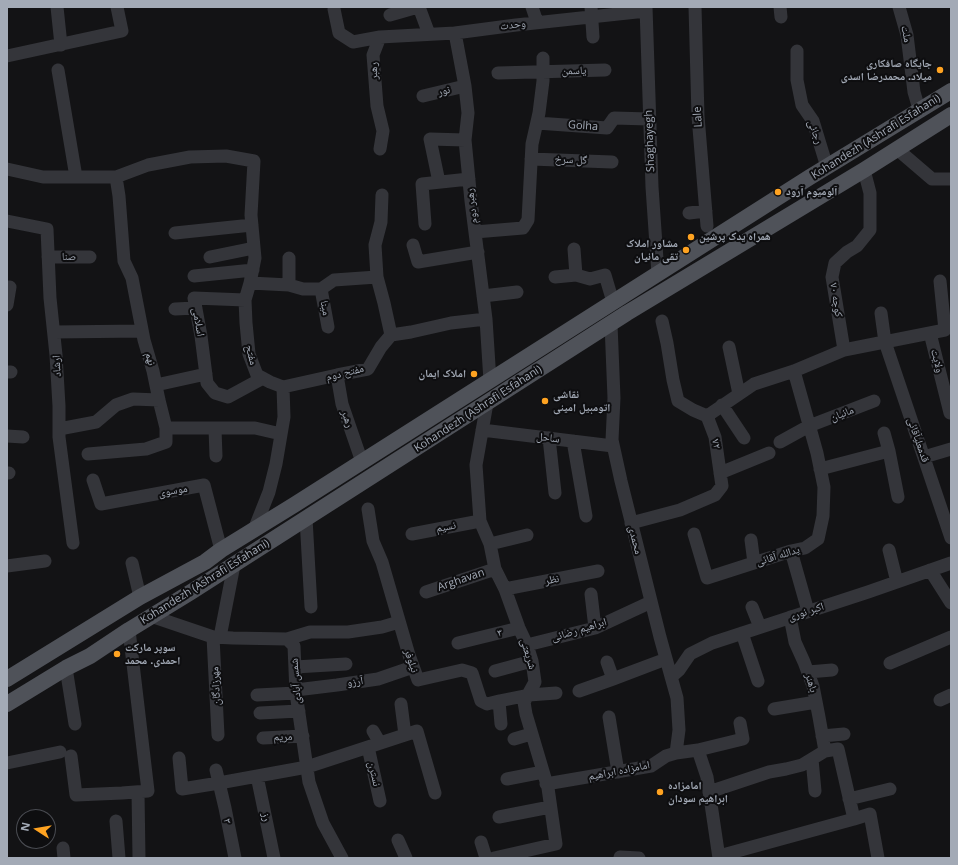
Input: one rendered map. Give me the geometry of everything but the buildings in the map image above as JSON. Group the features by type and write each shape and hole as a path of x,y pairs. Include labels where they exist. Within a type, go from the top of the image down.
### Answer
{"main road":[{"name":"Kohandezh (Ashrafi Esfahani)","path":"7,679 140,597 204,562 827,167 919,109 951,91"},
{"name":"Kohandezh (Ashrafi Esfahani)","path":"7,704 66,668 90,656 128,630 234,565 611,324 864,170 951,115"},
{"path":"149,618 144,614 147,610 186,584 204,562"},
{"path":"90,656 102,643 131,620 130,613 128,612 112,614"}],"street":[{"path":"57,7 61,45"},
{"path":"7,56 122,31 117,7"},
{"path":"390,15 418,7 429,34"},
{"path":"532,7 537,22"},
{"name":"Lale","path":"695,7 698,116 707,226"},
{"name":"ملت","path":"899,7 907,35 914,92 919,109"},
{"path":"334,9 340,33 353,42 380,37"},
{"name":"وحدت","path":"380,37 455,33 537,22 591,12 646,9"},
{"name":"Shaghayegh","path":"646,9 652,187 658,274"},
{"path":"591,12 594,37"},
{"name":"رهبر دوم","path":"455,33 465,86 468,112 465,140 486,319 490,381"},
{"name":"رهبر","path":"380,37 373,55 376,106 383,131 380,149"},
{"name":"رجائی","path":"796,51 797,80 802,106 813,121 827,167"},
{"path":"475,232 523,228 528,220 532,144 539,113 543,58"},
{"path":"58,70 76,177"},
{"name":"یاسمن","path":"498,73 605,70"},
{"name":"نور","path":"422,96 465,86"},
{"name":"Golha","path":"537,123 607,128 614,118 649,119"},
{"path":"439,182 430,139 465,140"},
{"path":"897,149 932,179 951,179"},
{"name":"مفتح","path":"116,177 148,165 190,157 226,156 254,161 251,215 255,258 245,300 249,354 257,374 270,382 283,387"},
{"name":"گل سرخ","path":"531,159 612,162"},
{"path":"7,169 43,177 116,177"},
{"name":"کوچه ۷۰","path":"844,350 832,277 834,263 857,246 870,230 870,193 864,170"},
{"name":"نهم","path":"116,177 124,261 132,278 142,331 166,428"},
{"path":"425,224 422,184 469,179"},
{"path":"382,195 381,222 375,245 377,277 391,335 451,323 486,319"},
{"path":"689,213 706,211"},
{"name":"ارشاد","path":"7,221 47,229 50,298 56,355 59,406 58,437 72,543"},
{"path":"175,234 252,225"},
{"path":"413,246 418,262 478,252"},
{"path":"210,257 254,248"},
{"path":"574,249 576,276"},
{"name":"صنا","path":"48,256 90,257"},
{"path":"289,258 289,285"},
{"path":"555,277 576,276 590,279 605,275 613,302"},
{"path":"194,276 251,277 303,289 321,289 334,280 377,277"},
{"path":"662,321 678,401 707,416 754,384 794,371 844,350 944,330 940,281"},
{"path":"7,287 10,287 7,305"},
{"name":"مینا","path":"321,289 328,327"},
{"path":"483,296 517,292"},
{"name":"اسلامی","path":"245,300 194,298 207,383 215,393 228,397 263,378"},
{"path":"175,309 196,308"},
{"name":"قدمعلیآقائی","path":"881,313 885,342 951,538"},
{"name":"محمدی","path":"611,324 614,398 612,440 631,523 677,698 679,730 676,753"},
{"path":"54,332 142,331"},
{"name":"ولایت","path":"930,333 950,413"},
{"name":"مفتح دوم","path":"283,387 368,369 381,347 391,335"},
{"path":"729,347 739,394"},
{"name":"یدالله آقائی","path":"694,534 707,578 805,548 818,539 823,516 824,487 817,453 794,371"},
{"path":"156,385 206,374"},
{"name":"رهبر","path":"337,375 342,404 362,462"},
{"path":"254,530 269,492 276,464 284,417 283,387"},
{"path":"59,429 96,422 116,405 133,398 159,400"},
{"name":"مانیان","path":"780,442 809,426 874,401"},
{"name":"شریعتی","path":"487,403 476,465 480,521 490,544 495,569 505,589 532,661 535,682 524,702 544,778 556,844 494,858"},
{"path":"722,405 744,438"},
{"name":"۷۲","path":"631,523 680,510 715,495 722,486 715,437 707,416"},
{"path":"88,454 146,449 166,442 166,428 255,428 281,434"},
{"path":"215,429 216,456"},
{"name":"ساحل","path":"482,430 613,446"},
{"path":"884,433 898,497"},
{"path":"7,436 23,437"},
{"path":"549,438 555,493"},
{"path":"573,441 586,516"},
{"path":"924,457 951,449"},
{"path":"820,469 889,451"},
{"path":"720,473 769,454"},
{"name":"موسوی","path":"93,480 101,504 204,485 221,550"},
{"name":"نیلوفر","path":"368,509 373,540 382,562 409,655 418,680 462,670 472,673 481,701 487,704 529,695 556,694"},
{"path":"306,518 311,607"},
{"name":"نسیم","path":"412,534 480,521"},
{"path":"490,544 527,535"},
{"path":"752,540 754,563"},
{"path":"889,550 897,582"},
{"path":"792,551 808,612"},
{"path":"7,566 45,561"},
{"path":"132,563 140,597"},
{"name":"اکبر نوری","path":"671,677 679,670 690,654 712,643 951,563"},
{"path":"217,637 234,565"},
{"name":"Arghavan","path":"426,592 495,569"},
{"path":"930,570 951,603"},
{"name":"نظر","path":"505,589 598,571"},
{"path":"592,594 596,628"},
{"name":"ابراهیم رضائی","path":"527,645 596,628 651,602"},
{"path":"752,607 760,627"},
{"name":"باهنر","path":"790,617 795,642 813,686 825,751"},
{"path":"149,618 217,637 287,639 310,632 348,632 382,627 399,622"},
{"name":"۳","path":"458,643 519,628"},
{"path":"7,763 65,754 76,795 148,792 128,630"},
{"path":"742,633 758,681"},
{"name":"مهرزادگان","path":"217,637 218,735"},
{"path":"890,663 951,638"},
{"name":"شمس آبادی","path":"287,639 294,646 296,691 309,782 323,823 342,858"},
{"path":"579,691 666,659"},
{"path":"495,671 532,661"},
{"path":"607,662 613,679"},
{"path":"295,667 346,664"},
{"name":"آرزو","path":"257,695 296,691 378,678 413,667"},
{"path":"66,668 75,724"},
{"path":"808,672 832,670"},
{"path":"500,701 501,724"},
{"path":"774,709 816,702"},
{"path":"401,704 405,735"},
{"path":"260,713 299,711"},
{"path":"609,717 618,772"},
{"name":"امامزاده ابراهیم","path":"507,779 544,778 618,772 651,766 666,756 676,753 698,750 743,739 740,723"},
{"path":"179,758 182,789 307,767 417,731 434,793"},
{"path":"373,732 380,743"},
{"path":"514,739 532,734"},
{"path":"822,736 844,734"},
{"name":"مریم","path":"263,738 303,736"},
{"name":"نسترن","path":"368,748 380,801"},
{"path":"709,792 769,772 786,770 802,765 825,751 838,749 854,819"},
{"path":"698,750 707,778 719,857 870,814 878,858"},
{"path":"812,759 815,791"},
{"name":"۳","path":"216,770 225,808 234,858"},
{"name":"رز","path":"257,776 274,858"},
{"path":"849,799 890,789"},
{"path":"138,792 139,858"},
{"path":"499,817 550,807"},
{"path":"116,821 119,858"},
{"path":"398,840 406,858"},
{"path":"481,842 486,858"},
{"path":"620,857 639,858"}],"place":[{"name":"جایگاه صافکاری میلاد. محمدرضا اسدی","path":"940,70"},
{"name":"آلومیوم آرود","path":"778,192"},
{"name":"همراه یدک پرشین","path":"691,237"},
{"name":"مشاور املاک تقی مانیان","path":"686,250"},
{"name":"املاک ایمان","path":"474,374"},
{"name":"نقاشی اتومبیل امینی","path":"545,401"},
{"name":"سوپر مارکت احمدی. محمد","path":"117,654"},
{"name":"امامزاده ابراهیم سودان","path":"660,792"}]}
